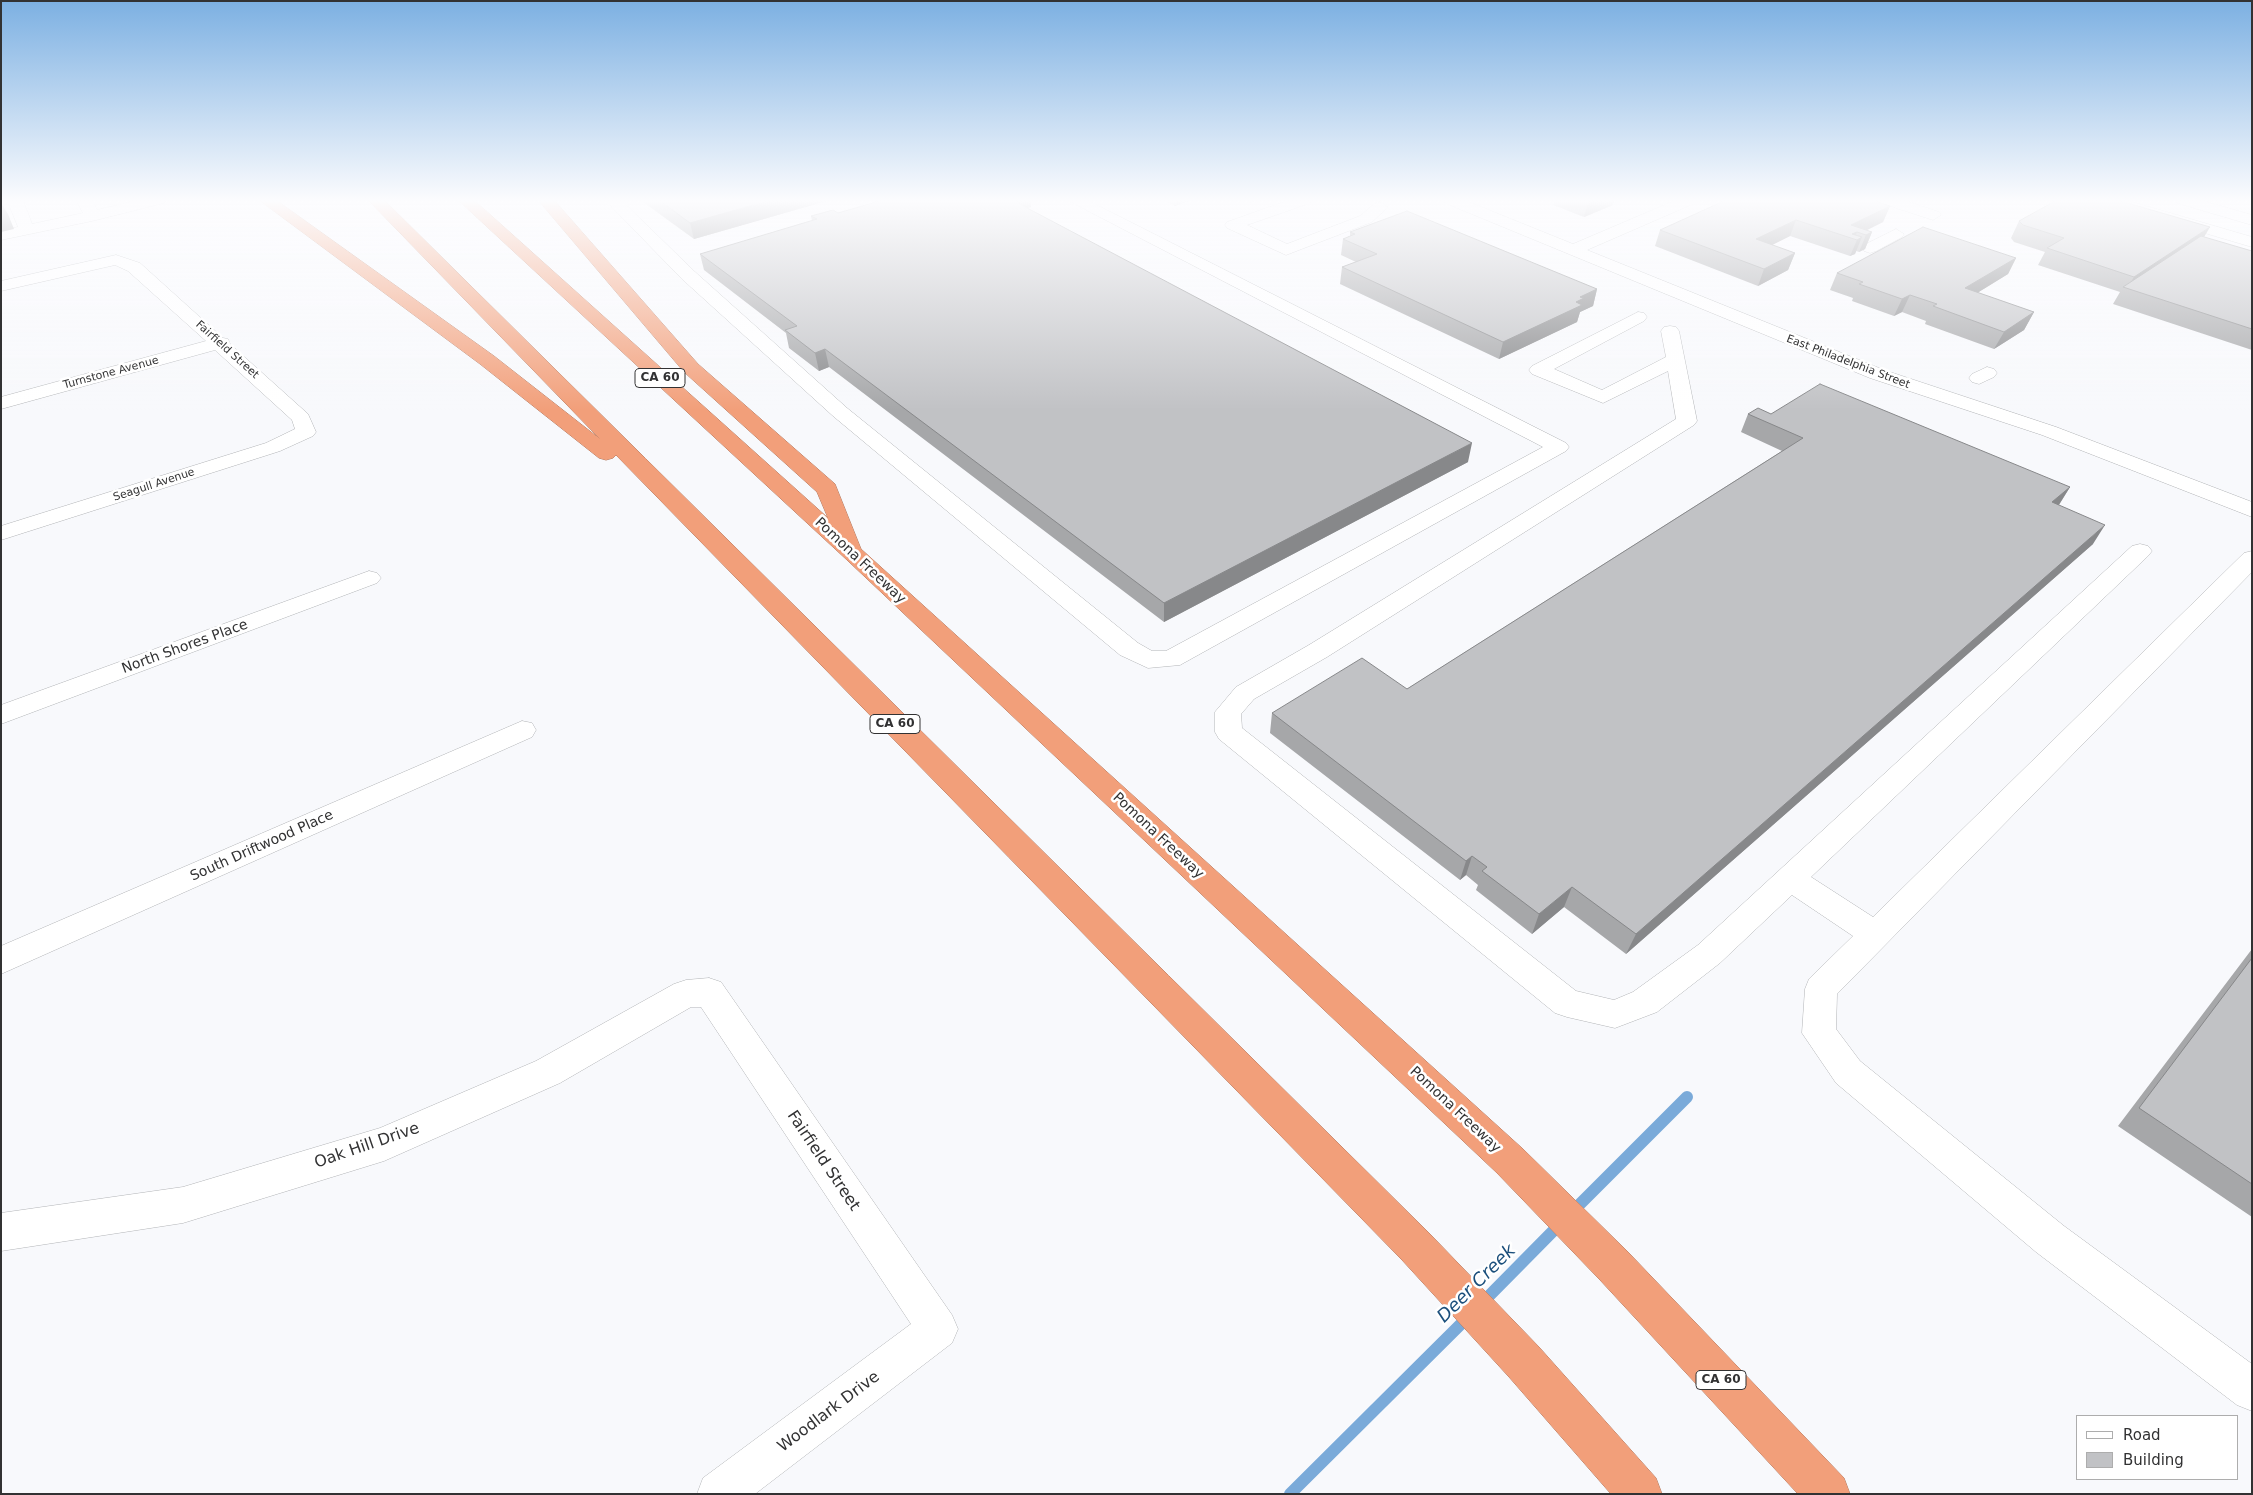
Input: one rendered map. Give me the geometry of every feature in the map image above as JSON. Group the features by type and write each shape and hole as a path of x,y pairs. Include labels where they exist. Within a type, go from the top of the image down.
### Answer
{"highway":[{"path":"362,270 487,360 707,535"},
{"name":"CA 60","path":"444,270 1416,1247 1524,1362 1640,1494"},
{"name":"Pomona Freeway","path":"541,270 854,555 1510,1161 1614,1266 1828,1494"},
{"path":"606,270 691,368 827,489 854,555"}],"street":[{"name":"Fairfield Street","path":"1,286 73,270"},
{"name":"Fairfield Street","path":"137,270 221,343 301,418 306,432"},
{"path":"683,270 840,412 1129,649 1148,660 1171,659 1559,447 1211,270"},
{"name":"East Philadelphia Street","path":"1622,270 1876,374 2049,431 2252,510"},
{"path":"1638,317 1539,370 1603,397 1675,360"},
{"path":"1670,331 1687,421 1318,651 1245,693 1228,712 1229,732 1566,1003 1614,1014 1645,1002 1709,954 2140,551"},
{"name":"Turnstone Avenue","path":"1,403 221,343"},
{"name":"Seagull Avenue","path":"1,533 273,447 306,432"},
{"path":"2252,558 1820,990 1819,1033 1848,1072 2050,1239 2252,1390"},
{"name":"North Shores Place","path":"1,715 370,578"},
{"name":"South Driftwood Place","path":"1,961 522,730"},
{"path":"1790,878 1875,934"},
{"name":"Fairfield Street","path":"709,992 938,1330"},
{"name":"Oak Hill Drive","path":"1,1232 183,1205 384,1144 548,1072 686,994 709,992"},
{"name":"Woodlark Drive","path":"719,1494 938,1330"}],"building":[{"path":"721,270 1144,270 1472,443 1164,603 825,349 815,353 785,330 797,326"},
{"path":"1348,270 1550,270 1597,289 1580,297 1584,298 1576,302 1582,305 1503,342"},
{"path":"1843,270 1996,270 1965,288 2034,312 2004,332 1933,306 1937,304 1910,295 1902,299 1859,284 1863,282 1837,273"},
{"path":"2112,270 2145,270 2134,277"},
{"path":"2149,270 2252,270 2252,329 2123,287"},
{"path":"1820,384 2070,487 2052,502 2105,525 1636,934 1572,887 1539,914 1482,871 1487,867 1472,856 1466,861 1272,713 1362,658 1407,689 1803,438 1748,414 1758,408 1771,414"},
{"path":"2252,958 2252,1184 2139,1108"}],"waterway":[{"name":"Deer Creek","path":"1572,1212 1687,1097"},
{"name":"Deer Creek","path":"1482,1303 1561,1223"},
{"name":"Deer Creek","path":"1290,1494 1468,1317"}]}
